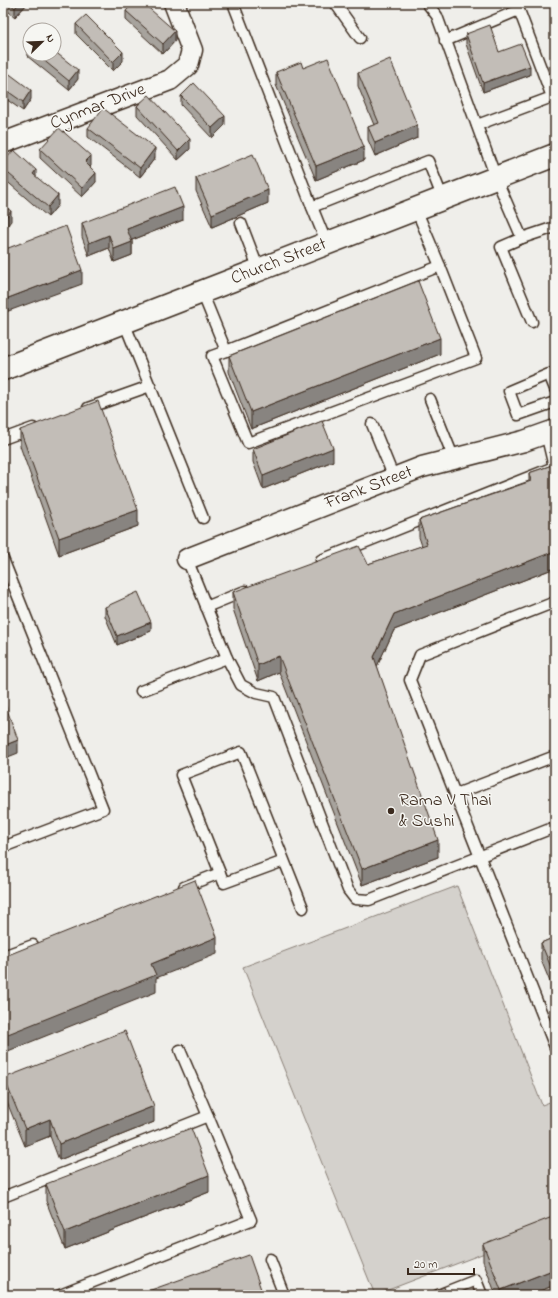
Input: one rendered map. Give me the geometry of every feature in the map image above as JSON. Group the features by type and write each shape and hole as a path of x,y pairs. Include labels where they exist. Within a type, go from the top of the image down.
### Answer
{"street":[{"name":"Cynmar Drive","path":"3,143 170,80 188,65 192,50 174,3"},
{"name":"Church Street","path":"3,369 555,155"},
{"name":"Frank Street","path":"187,559 422,467 524,441 550,432"}],"lane":[{"path":"233,3 326,244"},
{"path":"335,3 360,38"},
{"path":"428,3 437,16 496,178 522,238"},
{"path":"445,41 519,10 552,97 477,125"},
{"path":"312,207 428,161 443,199"},
{"path":"416,209 440,266 476,358 248,443 212,356 440,266"},
{"path":"241,223 259,270"},
{"path":"532,322 501,247 555,227"},
{"path":"202,292 226,351"},
{"path":"124,322 203,518"},
{"path":"555,389 549,374 509,391 518,415 555,402"},
{"path":"76,412 150,386"},
{"path":"430,399 454,459"},
{"path":"372,424 394,478"},
{"path":"3,439 40,426"},
{"path":"310,565 554,467 550,432"},
{"path":"3,559 103,809 3,846"},
{"path":"187,559 227,658 241,685 256,693 274,697 348,890 355,899 369,900 555,828"},
{"path":"206,607 251,589"},
{"path":"555,602 420,655 410,680 555,1047"},
{"path":"141,691 227,658"},
{"path":"284,861 224,883 181,774 241,752 303,908"},
{"path":"456,794 555,756"},
{"path":"177,890 220,873"},
{"path":"3,956 39,942"},
{"path":"60,1295 251,1220 180,1050"},
{"path":"3,1197 208,1116"},
{"path":"270,1259 284,1295"},
{"path":"438,1295 476,1280 482,1295"}],"shaded area":[{"path":"457,886 542,1105 555,1100 555,1226 375,1295 243,967"}],"building":[{"path":"9,3 19,3 15,8"},
{"path":"133,3 143,3 175,31 163,44 126,11"},
{"path":"86,15 123,52 113,62 76,24"},
{"path":"490,25 499,52 521,44 530,66 483,83 466,34"},
{"path":"62,57 78,70 69,81 46,62 62,62"},
{"path":"328,58 364,147 316,166 276,72 301,62 303,68"},
{"path":"390,59 417,125 375,143 368,127 379,123 358,73"},
{"path":"3,69 31,90 23,102 3,88"},
{"path":"194,83 225,116 212,128 181,96"},
{"path":"149,95 190,139 178,151 137,106"},
{"path":"103,108 155,148 140,168 88,128"},
{"path":"59,128 91,156 85,162 96,173 82,188 40,149"},
{"path":"14,150 36,170 33,174 58,195 48,207 3,169 3,162"},
{"path":"253,154 268,190 212,214 196,178"},
{"path":"175,187 183,207 127,229 132,242 114,249 109,235 89,243 82,223"},
{"path":"3,205 11,211 3,221"},
{"path":"66,226 82,270 3,300 3,250"},
{"path":"418,281 440,338 251,412 229,356"},
{"path":"98,401 138,510 59,538 20,430"},
{"path":"322,421 333,448 263,476 253,449"},
{"path":"555,464 555,551 394,614 374,657 438,840 362,869 279,656 258,665 233,592 359,546 368,564 427,544 419,520 531,481 529,473"},
{"path":"138,592 151,622 117,636 105,607"},
{"path":"3,704 5,704 18,740 3,746"},
{"path":"195,880 217,937 151,964 156,975 3,1036 3,957"},
{"path":"555,937 555,977 541,943"},
{"path":"125,1031 154,1106 59,1144 50,1119 25,1129 4,1078"},
{"path":"191,1128 209,1175 65,1232 46,1184"},
{"path":"555,1216 555,1269 501,1290 483,1244"},
{"path":"249,1255 263,1295 137,1295"},
{"path":"444,1287 447,1295 424,1295"},
{"path":"308,1291 310,1295 298,1295"}],"place":[{"name":"Rama V Thai & Sushi","path":"391,811"}]}
